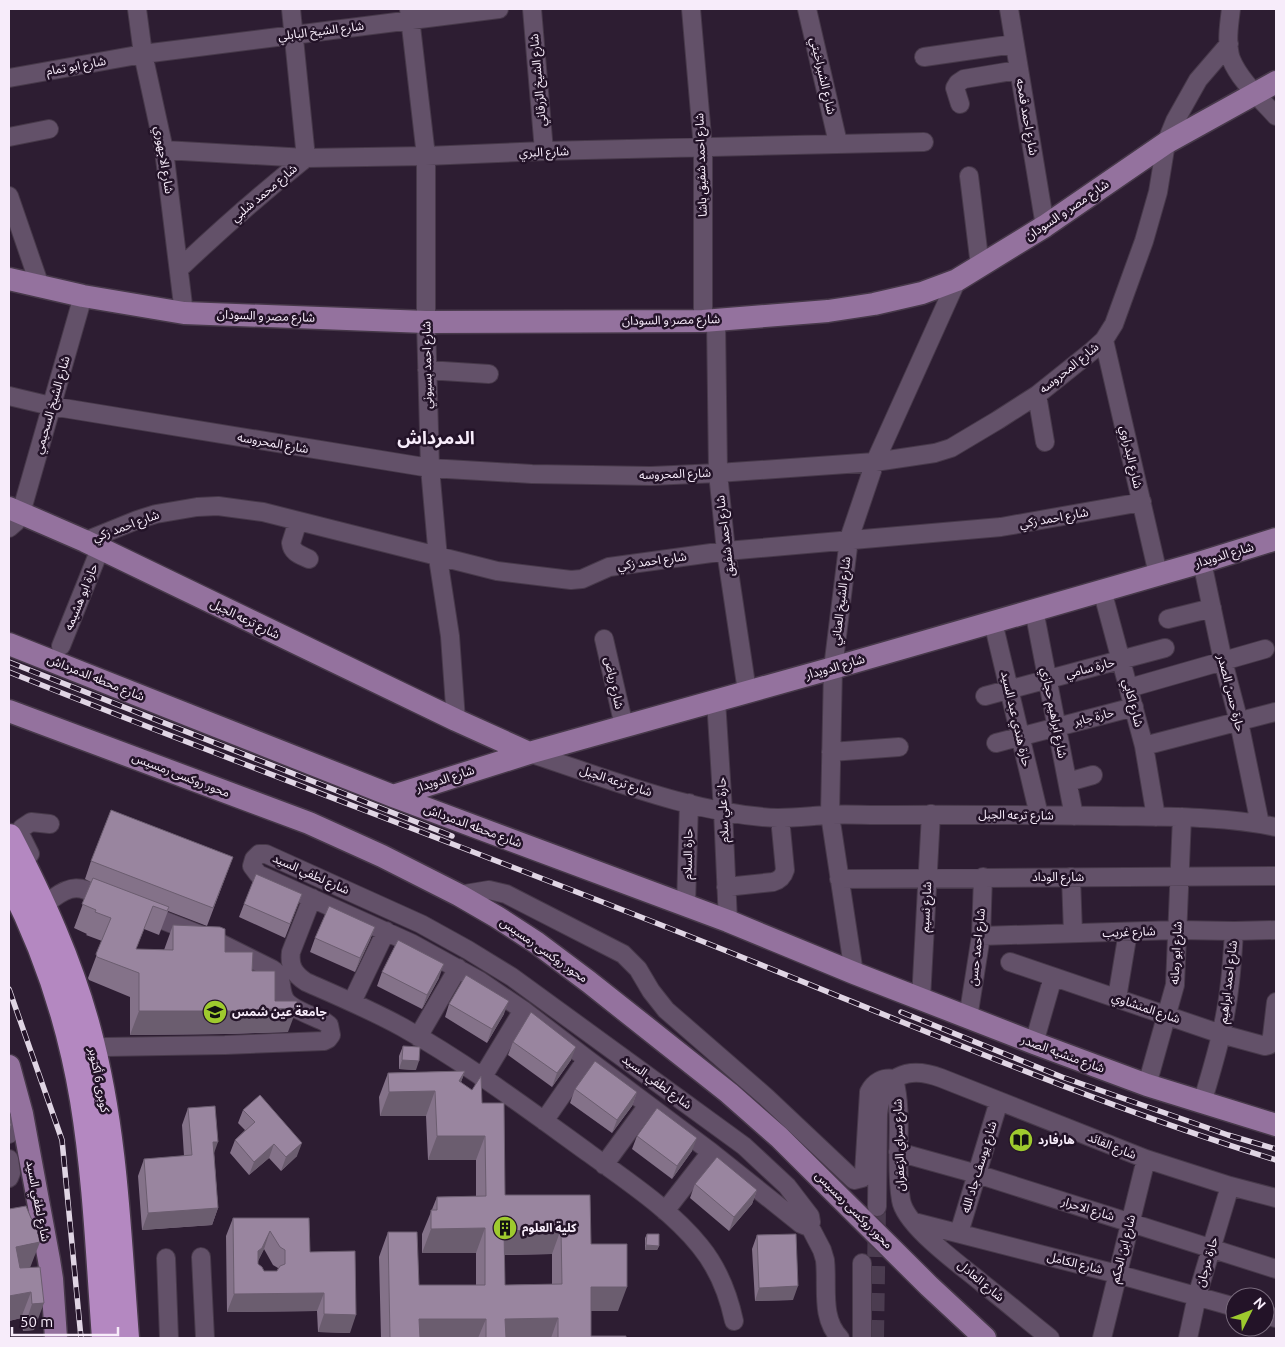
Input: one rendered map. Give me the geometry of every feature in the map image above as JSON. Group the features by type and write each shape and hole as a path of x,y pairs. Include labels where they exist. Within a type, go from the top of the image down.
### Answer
{"highway":[{"name":"كوبرى 6 أكتوبر","path":"9,837 56,934 79,997 96,1063 108,1129 126,1338"},
{"name":"كوبرى 6 أكتوبر","path":"9,878 38,941 60,1003 76,1066 91,1164 105,1338"}],"main road":[{"name":"شارع مصر و السودان","path":"9,279 83,296 184,312 426,322 709,320 828,311 874,304 922,293 957,280 1045,226 1166,143 1276,82"},
{"name":"شارع ترعه الجبل","path":"13,516 92,545 456,720 529,753"},
{"name":"شارع الدويدار","path":"393,796 529,753 833,668 1276,539"},
{"name":"شارع محطه الدمرداش","path":"9,644 393,796 728,921 854,973"},
{"name":"محور روكسى رمسيس","path":"9,711 309,823 382,856 459,895 537,943 729,1093 799,1156 929,1286 985,1338"},
{"name":"شارع منشيه الصدر","path":"854,973 1034,1044 1146,1085 1276,1125"},
{"name":"شارع لطفي السيد","path":"9,1066 22,1114 49,1260 56,1338"}],"street":[{"name":"شارع الاجهوري","path":"137,9 144,54 164,150 184,312"},
{"name":"شارع محمد شلبي","path":"180,269 262,193 306,158 292,9"},
{"name":"شارع الشيخ البابلي","path":"144,54 294,34 410,14 499,9"},
{"name":"شارع الشيخ الزرقاني","path":"532,9 544,152"},
{"name":"شارع احمد شفيق باشا","path":"691,9 703,148 709,320"},
{"name":"شارع الشبراخيتي","path":"807,9 838,144"},
{"name":"شارع احمد قمحه","path":"1009,9 1045,226"},
{"path":"1231,9 1229,44 1231,57 1236,69 1276,116"},
{"name":"شارع احمد بسيوني","path":"410,14 426,156 426,322 430,468 438,558 450,636 456,720"},
{"path":"924,57 1014,44"},
{"name":"شارع المحروسه","path":"9,396 51,406 430,468 532,474 651,476 874,462 934,453 951,448 1037,395 1104,340 1114,324 1144,241 1158,192 1166,143 1175,121 1194,87 1229,44"},
{"name":"شارع ابو تمام","path":"9,78 144,54"},
{"path":"960,104 955,88 964,79 1018,70"},
{"path":"9,137 49,129"},
{"name":"شارع البري","path":"164,150 306,158 924,142"},
{"path":"969,176 980,266"},
{"path":"9,196 40,286"},
{"name":"شارع الشيخ العناني","path":"854,973 830,815 833,668 848,539 874,462 957,280"},
{"name":"شارع الشيخ السحيمي","path":"13,516 51,406 83,296"},
{"name":"شارع احمد شفيق","path":"709,320 718,473 726,551 746,691"},
{"name":"شارع البدراوي","path":"1104,340 1158,574"},
{"path":"427,370 489,374"},
{"path":"1037,395 1045,442"},
{"name":"شارع احمد زكي","path":"92,545 143,518 176,509 197,507 239,508 497,571 571,580 586,577 609,567 726,551 1001,527 1142,502"},
{"path":"298,521 291,547 296,553 309,559"},
{"name":"حارة ابو هشيمه","path":"61,646 92,545"},
{"name":"حارة حسن الصدر","path":"1202,562 1223,660 1268,825"},
{"name":"شارع اكابي","path":"1102,590 1130,688 1144,746 1156,817"},
{"path":"1168,619 1212,608"},
{"name":"شارع ابراهيم حجازي","path":"1034,610 1074,816"},
{"name":"حارة هندي عبد السيد","path":"993,622 1039,815"},
{"name":"شارع رياض","path":"604,639 624,726"},
{"name":"حارة سامي","path":"985,696 1165,648"},
{"path":"1130,688 1264,649"},
{"name":"حارة علي سلام","path":"716,700 728,921"},
{"name":"حارة جابر","path":"996,743 1134,707"},
{"path":"1144,746 1274,712"},
{"path":"831,752 898,747"},
{"name":"شارع ترعه الجبل","path":"529,753 629,786 689,803 723,811 780,818 830,815 931,814 1182,817 1268,825"},
{"path":"1068,782 1093,775"},
{"name":"حارة السلام","path":"686,905 689,803"},
{"name":"شارع نسيم","path":"921,1000 931,814"},
{"name":"شارع ابو رمانه","path":"1146,1085 1175,985 1182,817"},
{"path":"726,887 779,880 784,876 780,818"},
{"path":"50,824 28,823 22,828 21,836 52,899 96,1016 105,1047 116,1114 137,1338"},
{"name":"شارع لطفي السيد","path":"259,854 266,854 395,912 444,936 512,977 744,1146 776,1175 797,1198 812,1219 809,1225 804,1226 801,1224 711,1152 523,1010 458,968 386,931 258,874 252,866 254,859 259,854"},
{"path":"1071,876 1073,933"},
{"name":"شارع الوداد","path":"839,879 1276,876"},
{"name":"شارع احمد حسن","path":"968,1018 981,936 983,877"},
{"path":"52,899 66,889 78,888 216,941 276,971 281,979 285,1000 291,1006 329,1025 331,1035 324,1041 105,1047"},
{"name":"شارع القائد","path":"459,895 479,890 506,894 623,954 638,969 651,991 666,1010 760,1090 849,1178 854,1180 862,1178 864,1173 869,1092 871,1088 879,1081 889,1078 894,1079 908,1073 924,1072 1146,1159 1230,1186 1276,1198"},
{"path":"312,898 291,952 290,961 298,977 352,1002 418,1037 544,1121 665,1211 689,1234 710,1260 725,1289 734,1321"},
{"name":"شارع غريب","path":"981,936 1177,930 1276,930"},
{"path":"352,1002 386,931"},
{"name":"شارع احمد ابراهيم","path":"1202,1103 1222,1034 1230,982 1234,931"},
{"path":"1117,998 1128,932"},
{"name":"شارع المنشاوي","path":"1010,962 1222,1034 1265,1046 1269,1045 1274,1035"},
{"path":"418,1037 458,968"},
{"path":"1034,1044 1053,977"},
{"path":"1274,1035 1276,1002"},
{"path":"482,1078 523,1010"},
{"path":"544,1121 587,1059"},
{"name":"شارع سراي الزعفران","path":"894,1079 898,1103 898,1152 901,1200 914,1222"},
{"name":"شارع سراي الزعفران","path":"876,1207 879,1107 883,1092 894,1079"},
{"name":"شارع يوسف جاد الله","path":"959,1233 999,1101"},
{"path":"604,1165 648,1105"},
{"path":"9,1134 22,1114"},
{"path":"665,1211 711,1152"},
{"name":"شارع الاحرار","path":"898,1152 977,1174 1276,1269"},
{"path":"9,1158 11,1173 9,1178"},
{"name":"شارع ابن الحكم","path":"1102,1338 1146,1159"},
{"name":"حارة مرجان","path":"1188,1338 1211,1247 1230,1186"},
{"name":"شارع الكامل","path":"914,1222 1225,1303"},
{"name":"شارع العادل","path":"914,1222 927,1237 1050,1338"},
{"name":"شارع لطفي السيد","path":"809,1225 825,1260 829,1321 840,1338"},
{"path":"26,1226 31,1240 49,1260"},
{"path":"201,1257 205,1338"},
{"path":"166,1258 169,1338"},
{"path":"862,1263 862,1338"}],"building":[{"path":"111,810 233,857 213,908 91,861"},
{"path":"256,874 302,894 290,924 244,904"},
{"path":"93,878 169,907 167,911 153,906 136,949 173,950 173,925 220,927 225,929 225,952 253,952 252,971 275,971 275,1001 297,1001 297,1008 233,1011 139,1011 139,973 97,957 96,954 111,918 95,912 96,910 82,904"},
{"path":"329,906 375,927 360,958 315,938"},
{"path":"398,940 444,964 427,995 382,972"},
{"path":"466,975 509,1001 492,1029 449,1004"},
{"path":"531,1012 576,1047 557,1073 513,1042"},
{"path":"403,1046 420,1047 419,1061 402,1060"},
{"path":"595,1061 637,1092 617,1120 575,1089"},
{"path":"465,1071 459,1081 472,1090 481,1076 482,1103 504,1103 505,1195 590,1195 591,1244 627,1244 627,1287 591,1287 591,1336 626,1336 626,1338 558,1338 558,1318 505,1319 506,1338 486,1338 486,1319 419,1319 420,1338 390,1338 388,1232 417,1232 419,1285 485,1285 485,1228 431,1229 431,1210 437,1210 437,1197 486,1196 485,1136 437,1136 435,1091 389,1092 388,1073","holes":["561,1229 562,1284 505,1285 504,1231"]},
{"path":"260,1095 302,1143 286,1157 274,1144 254,1162 235,1140 255,1122 243,1110"},
{"path":"215,1106 218,1142 213,1142 218,1208 148,1213 144,1159 192,1155 188,1108"},
{"path":"657,1108 697,1138 677,1166 637,1136"},
{"path":"9,1114 11,1125 9,1132"},
{"path":"717,1157 757,1190 734,1217 695,1184"},
{"path":"26,1206 36,1225 40,1242 16,1247 20,1268 40,1267 44,1303 32,1304 31,1292 9,1296 9,1209"},
{"path":"233,1218 309,1218 310,1252 355,1251 356,1315 324,1314 324,1293 234,1294","holes":["270,1231 280,1247 285,1250 285,1264 280,1266 277,1271 264,1271 258,1264 258,1251 262,1248"]},
{"path":"647,1234 659,1234 659,1246 646,1245"},
{"path":"796,1234 798,1286 759,1288 757,1235"}],"tunnel":[{"path":"875,1338 877,1207"}],"railway":[{"path":"9,662 452,836"},
{"path":"9,672 183,741 622,909 991,1058 1133,1112 1276,1160"},
{"path":"9,989 62,1140 81,1338"},
{"path":"901,1012 1062,1077 1228,1135 1276,1149"}],"place":[{"name":"جامعة عين شمس","path":"215,1012"},
{"name":"هارفارد","path":"1021,1140"},
{"name":"كلية العلوم","path":"505,1228"}],"district":[{"name":"الدمرداش","path":"436,438"}]}
